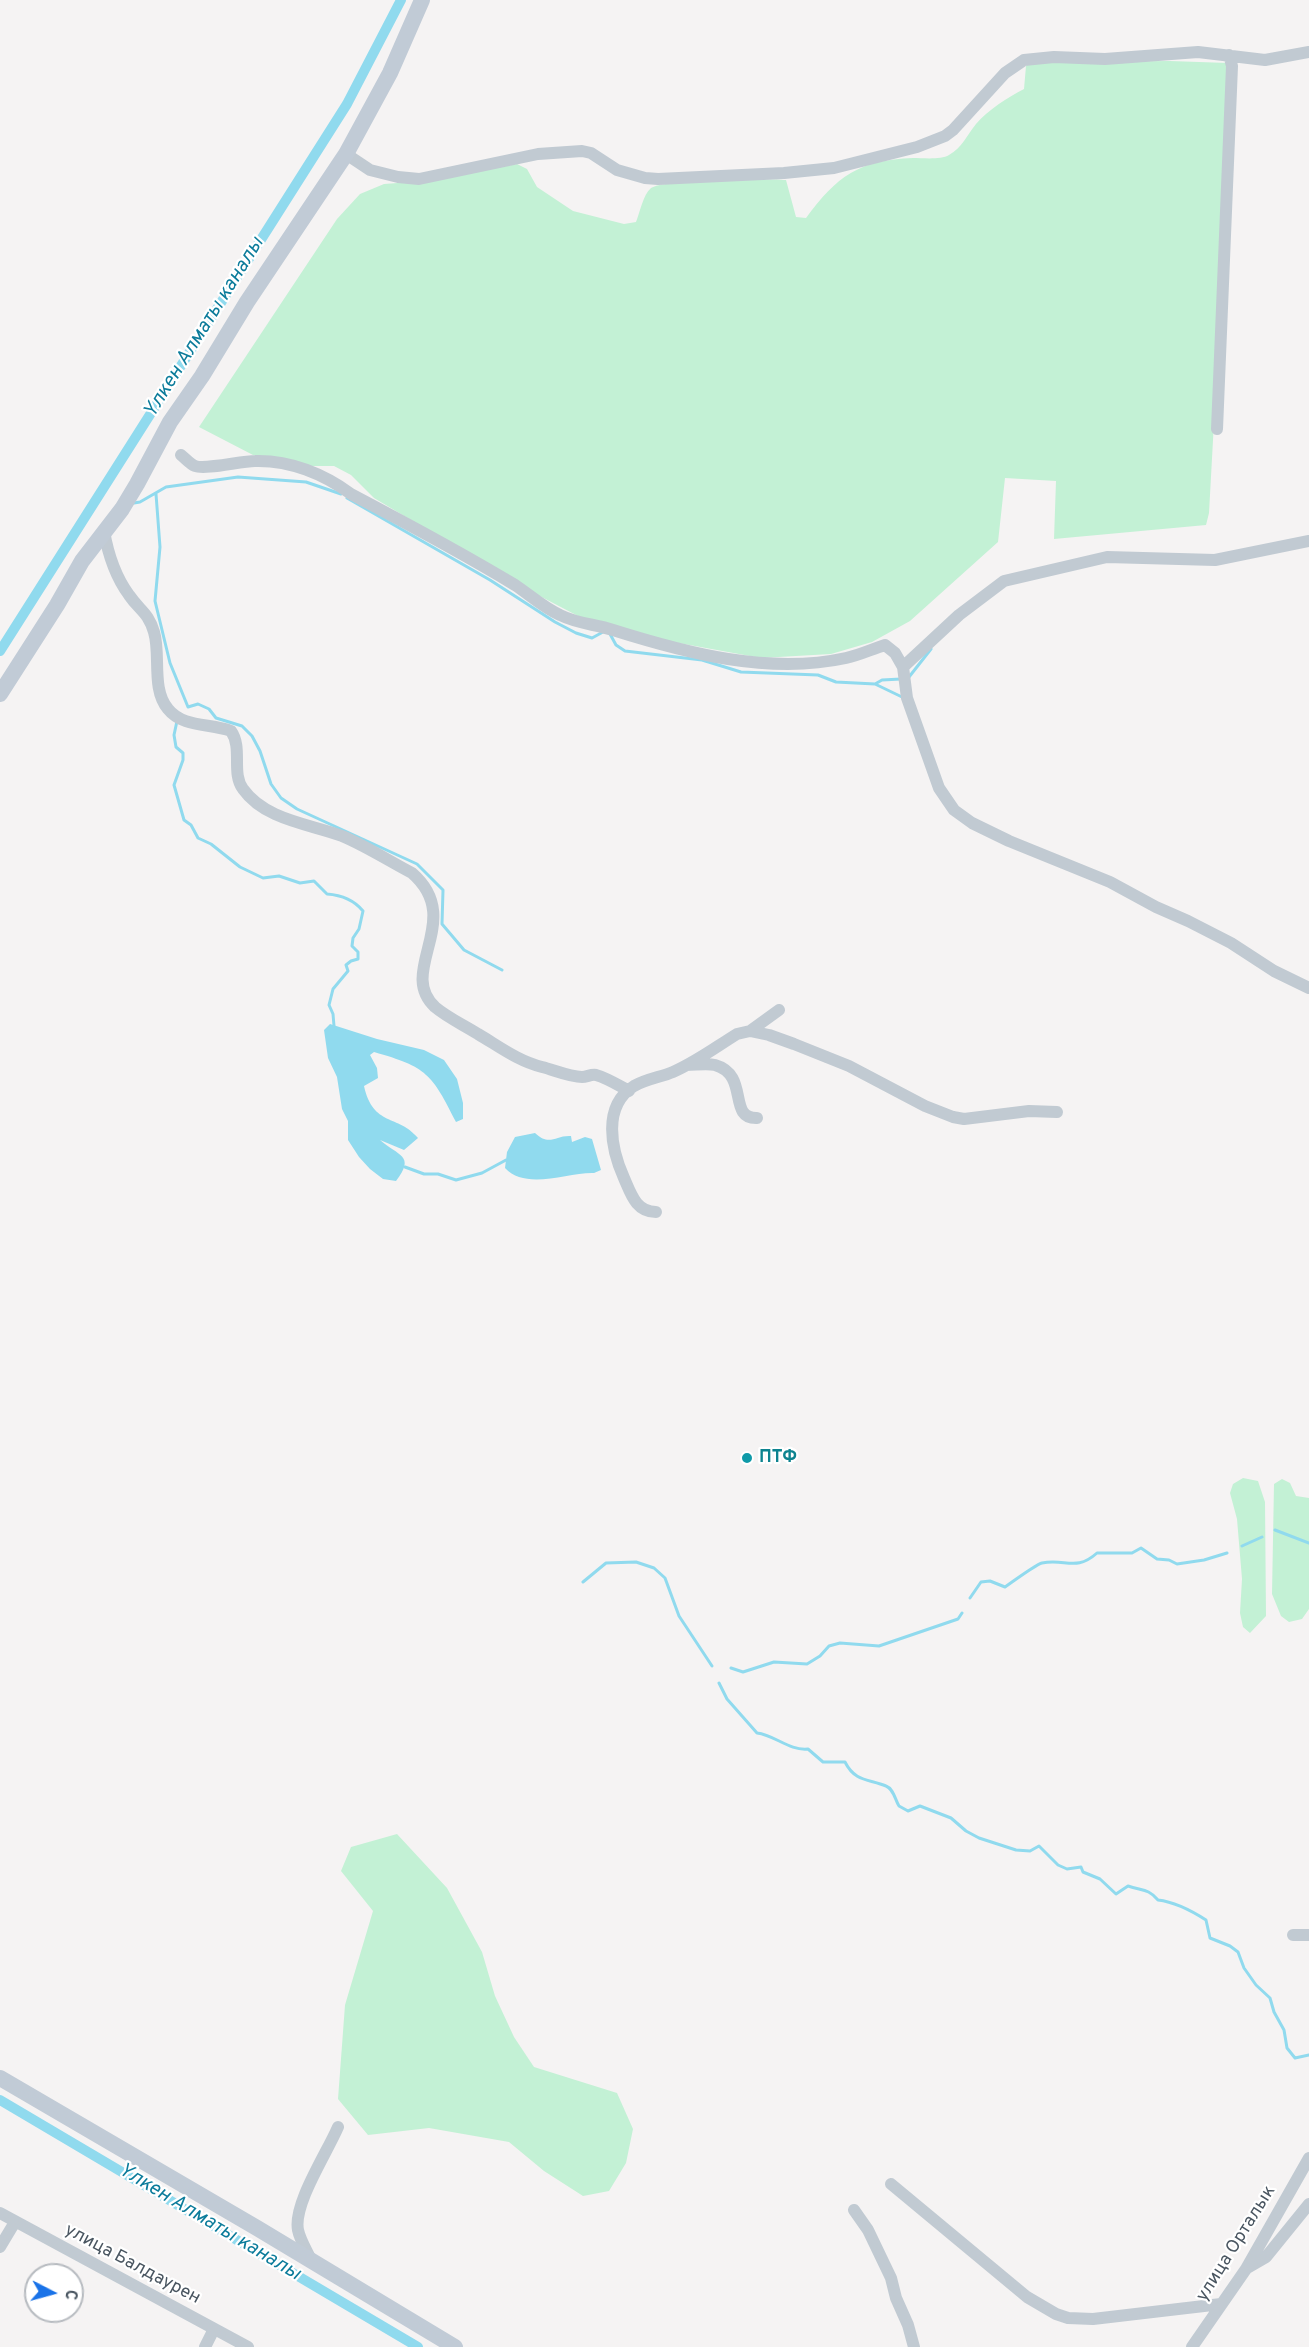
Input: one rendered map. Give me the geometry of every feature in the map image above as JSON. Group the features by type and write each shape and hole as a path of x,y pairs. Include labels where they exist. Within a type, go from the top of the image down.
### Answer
{"street":[{"path":"0,694 57,605 82,561 137,484 170,422 346,154 390,72 422,0"},
{"path":"346,154 370,170 398,177 419,179 538,154 582,151 591,153 604,163 623,172 658,179 825,169 917,147 945,136 1005,73 1024,60 1198,52 1265,60 1309,52"},
{"path":"1218,429 1228,204 1232,66 1229,55"},
{"path":"181,455 195,466 206,468 220,464 258,461 286,464 331,478 351,494 515,586 557,614 575,622 610,628 649,642 759,663 823,662 847,658 885,645 895,653 903,667 907,698 939,788 954,810 972,823 1009,841 1110,882 1188,921 1309,988"},
{"path":"104,531 111,560 129,596 146,613 151,624 155,637 161,695 167,708 179,718 231,731 235,737 238,778 243,791 267,810 343,837 412,873 419,880 432,899 434,908 435,918 423,969 423,984 424,991 435,1006 519,1060 583,1077 594,1075 629,1090"},
{"path":"903,667 959,615 1004,581 1107,557 1215,560 1309,541"},
{"path":"82,561 93,557 111,560"},
{"path":"656,1212 648,1212 636,1204 623,1174 613,1141 612,1124 616,1105 636,1085 686,1065 737,1034 750,1031 779,1010"},
{"path":"750,1031 769,1035 849,1066 925,1106 953,1117 964,1119 1029,1111 1057,1112"},
{"path":"686,1065 712,1064 723,1068 736,1081 740,1106 745,1115 757,1118"},
{"path":"1293,1935 1309,1935"},
{"path":"0,2078 455,2347"},
{"path":"311,2260 298,2231 298,2218 307,2189 338,2127"},
{"name":"улица Орталык","path":"1192,2347 1246,2269 1309,2158"},
{"path":"891,2184 921,2206 1028,2297 1056,2314 1068,2318 1093,2319 1221,2304"},
{"path":"1246,2269 1266,2257 1309,2204"},
{"path":"854,2210 868,2230 891,2278 914,2347"},
{"name":"улица Балдаурен","path":"0,2213 248,2347"},
{"path":"0,2247 15,2222"},
{"path":"205,2347 214,2329"}],"green space":[{"path":"1031,62 1228,63 1218,349 1209,513 1206,525 1054,539 1056,481 1005,478 998,542 910,621 872,642 831,654 761,658 673,642 578,616 532,592 374,498 351,475 334,466 303,466 253,455 199,427 337,219 360,194 384,184 425,181 517,164 527,169 537,187 573,211 624,224 636,222 648,191 660,185 716,180 786,180 796,217 806,218 839,181 864,167 894,159 941,158 954,152 986,114 1024,89 1026,66"},
{"path":"1243,1478 1258,1481 1265,1502 1266,1616 1250,1633 1243,1627 1240,1613 1242,1579 1237,1519 1230,1493 1233,1484"},
{"path":"1282,1479 1290,1483 1296,1496 1309,1498 1309,1609 1302,1619 1289,1622 1281,1616 1272,1594 1274,1484"},
{"path":"397,1834 447,1888 482,1952 495,1996 514,2037 534,2067 617,2093 633,2129 626,2163 609,2191 583,2196 544,2171 509,2142 429,2128 368,2135 338,2099 345,2005 373,1911 341,1871 351,1847"}],"water":[{"path":"330,1024 377,1039 424,1050 444,1060 457,1079 463,1103 463,1119 456,1122 441,1093 426,1075 417,1068 392,1057 374,1052 370,1055 377,1068 378,1078 364,1086 373,1108 418,1138 404,1150 380,1140 398,1153 404,1161 402,1172 396,1181 383,1179 370,1169 348,1140 348,1121 342,1109 337,1077 328,1058 324,1030"},
{"path":"535,1133 549,1140 565,1136 571,1136 572,1142 585,1137 592,1139 601,1170 548,1179 524,1178 514,1175 505,1168 507,1152 515,1137"}],"waterway":[{"name":"Үлкен Алматы каналы","path":"0,651 347,104 401,0"},
{"path":"134,503 166,487 238,477 306,482 341,494"},
{"path":"156,494 160,547 155,601 170,663 188,707 198,704 209,709 216,718 242,726 252,736 260,751 271,784 281,798 297,809 417,864 443,890 442,924 464,950 502,970"},
{"path":"347,498 490,580 576,633 592,638 603,632"},
{"path":"610,634 616,645 625,651 702,660 741,672 818,675 836,682 875,684 902,697"},
{"path":"909,677 931,649"},
{"path":"875,684 882,680 901,679"},
{"path":"177,721 174,735 176,747 183,753 183,760 174,785 184,820 191,825 198,838 211,844 240,867 263,878 279,876 300,883 314,881 327,894 347,899 363,911 352,946 358,952 358,959 346,965 348,971 333,989 329,1005 333,1014 334,1026"},
{"path":"405,1167 424,1174 438,1174 456,1180 482,1173 506,1160"},
{"path":"1275,1530 1309,1543"},
{"path":"1242,1546 1262,1537"},
{"path":"970,1598 981,1582 990,1581 1005,1587 1042,1563 1083,1562 1097,1553 1132,1553 1141,1548 1157,1559 1169,1560 1177,1564 1204,1560 1227,1553"},
{"path":"583,1582 606,1563 636,1562 654,1568 665,1578 679,1616 712,1666"},
{"path":"731,1668 743,1672 774,1662 807,1664 820,1656 829,1646 840,1643 879,1646 958,1619 962,1613"},
{"path":"719,1683 727,1699 757,1733 795,1748 808,1749 823,1762 845,1762 858,1777 889,1787 899,1806 908,1811 920,1806 951,1818 966,1831 979,1838 1016,1850 1030,1851 1039,1846 1058,1865 1067,1869 1081,1867 1083,1872 1100,1879 1116,1894 1128,1886 1144,1890 1158,1900 1195,1913 1206,1920 1210,1938 1238,1952 1244,1968 1256,1985 1270,1998 1274,2012 1284,2030 1287,2048 1295,2058 1309,2055"},
{"name":"Үлкен Алматы каналы","path":"0,2100 418,2347"}],"place":[{"name":"ПТФ","path":"747,1458"}]}
